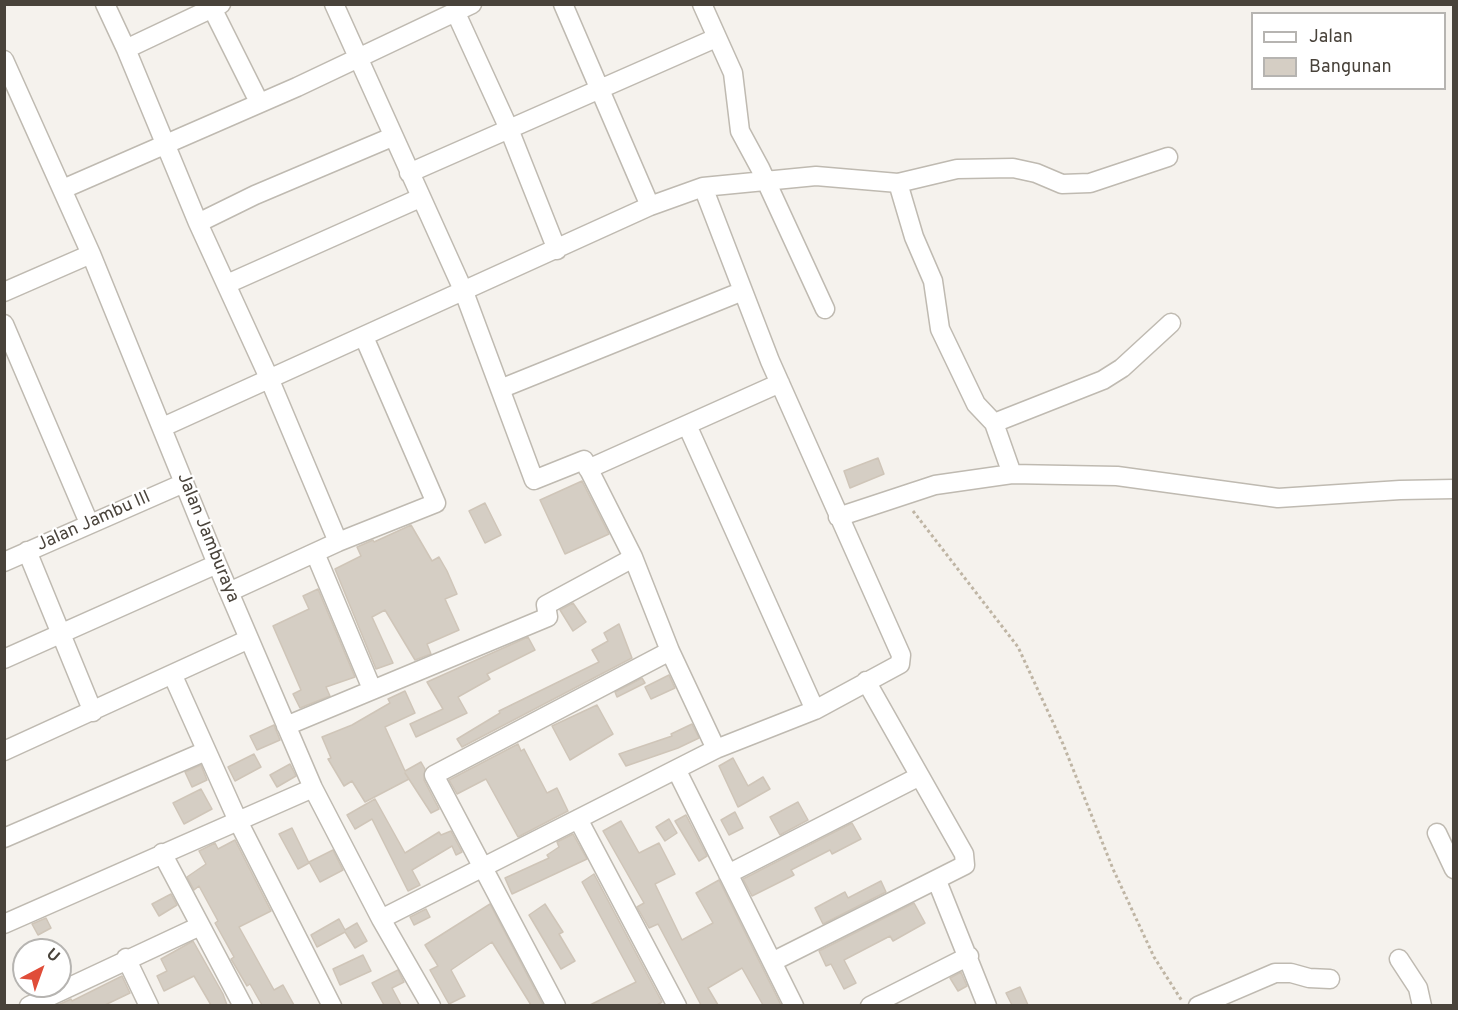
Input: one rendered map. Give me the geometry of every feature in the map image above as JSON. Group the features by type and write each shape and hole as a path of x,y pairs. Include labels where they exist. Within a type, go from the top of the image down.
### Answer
{"street":[{"path":"105,4 126,49 198,224 270,378 338,542"},
{"path":"334,4 392,137 464,292 534,480 579,460 584,460 633,558 670,651 716,749"},
{"path":"562,4 650,206"},
{"path":"702,4 733,73 740,131 825,309"},
{"path":"126,49 214,6 259,102"},
{"path":"63,189 166,145 464,8 557,250"},
{"path":"409,173 716,38"},
{"name":"Jalan Jamburaya","path":"4,60 91,254 217,564 313,788 381,919 431,1005"},
{"path":"198,224 255,195 392,137"},
{"path":"163,427 650,206 703,187 816,176 898,183 957,169 1013,168 1036,173 1062,184 1090,183 1168,157"},
{"path":"898,183 915,237 933,281 940,329 976,404 994,423 1011,474"},
{"path":"381,919 677,771 716,749 815,710 900,664 901,655 780,383 703,187"},
{"path":"226,284 420,198"},
{"path":"4,292 91,254"},
{"path":"500,389 743,291"},
{"path":"994,423 1103,380 1122,368 1171,323"},
{"path":"4,324 89,523"},
{"path":"229,592 338,542 436,503 364,337"},
{"path":"588,469 780,383"},
{"path":"687,424 815,710"},
{"path":"838,517 935,485 1011,474 1117,476 1278,498 1454,489"},
{"name":"Jalan Jambu III","path":"4,562 184,483"},
{"path":"27,551 93,712"},
{"path":"315,553 372,689"},
{"path":"286,726 548,617 546,605 633,558"},
{"path":"4,658 217,564"},
{"path":"4,751 173,676 249,639"},
{"path":"556,1005 434,775 670,651"},
{"path":"173,676 238,821 332,1005"},
{"path":"772,962 960,870 966,861 866,681"},
{"path":"4,838 206,751"},
{"path":"677,771 794,1005"},
{"path":"728,874 920,777"},
{"path":"4,924 313,788"},
{"path":"578,819 677,1005"},
{"path":"1437,832 1454,869"},
{"path":"162,853 243,1005"},
{"path":"937,881 987,1005"},
{"path":"29,1005 126,958 200,926"},
{"path":"870,1005 969,956"},
{"path":"126,958 149,1005"},
{"path":"1399,959 1418,988 1422,1005"},
{"path":"1198,1005 1275,973 1330,979"}],"path":[{"path":"902,496 1018,648 1064,744 1113,869 1154,957 1184,1005"}],"building":[{"path":"878,458 884,474 850,488 844,471"},
{"path":"582,481 609,534 565,554 540,500"},
{"path":"485,503 501,535 485,543 469,511"},
{"path":"411,525 432,561 439,557 447,571 457,594 445,599 459,630 427,644 431,654 415,660 385,610 372,617 393,663 376,669 335,569 361,556 357,547"},
{"path":"318,589 355,677 326,687 330,696 300,708 293,694 301,690 273,626 309,609 303,596"},
{"path":"573,603 586,622 573,631 560,610"},
{"path":"619,624 632,658 462,747 457,739 500,713 499,711 599,662 592,650 608,641 604,633"},
{"path":"528,637 535,650 487,674 490,679 458,697 467,713 416,737 410,724 443,709 427,682"},
{"path":"669,675 675,688 651,699 645,687"},
{"path":"642,678 645,683 617,697 615,692"},
{"path":"405,691 415,713 385,727 405,771 421,762 425,769 424,780 439,809 431,813 409,779 365,802 352,781 344,786 328,759 331,758 322,737 352,725 390,703 388,699"},
{"path":"597,705 613,734 570,760 552,726"},
{"path":"692,724 699,738 678,748 626,766 619,754 672,736 671,734"},
{"path":"274,725 280,740 257,750 250,736"},
{"path":"518,744 521,751 524,749 547,793 557,788 568,811 518,837 486,779 457,794 449,780"},
{"path":"254,754 261,767 235,781 228,767"},
{"path":"733,758 748,786 763,777 770,789 738,807 719,766"},
{"path":"290,764 296,776 277,787 270,775"},
{"path":"201,765 207,780 192,787 185,772"},
{"path":"201,789 212,809 184,824 173,803"},
{"path":"375,799 405,853 439,832 441,835 451,831 462,852 456,855 452,846 412,870 420,885 408,891 372,819 355,829 347,815"},
{"path":"798,802 808,820 780,835 770,817"},
{"path":"735,812 743,828 729,835 721,820"},
{"path":"686,815 707,856 699,861 675,821"},
{"path":"669,819 677,833 665,841 656,827"},
{"path":"621,821 639,853 659,843 675,874 655,884 682,940 713,923 696,893 719,880 781,1005 763,1005 742,968 708,988 718,1005 701,1005 658,924 649,928 637,907 644,903 603,831"},
{"path":"852,823 861,839 832,854 830,850 791,870 794,875 752,896 743,879"},
{"path":"292,828 309,863 298,869 279,834"},
{"path":"573,834 587,859 512,894 505,878 549,858 547,855 559,847 557,842"},
{"path":"235,840 271,911 239,927 274,990 283,985 294,1005 262,1005 250,984 247,986 231,959 234,957 215,923 218,921 199,886 194,890 187,877 206,864 199,851 215,843 218,849"},
{"path":"333,850 343,870 320,882 309,862"},
{"path":"594,874 662,1002 657,1005 590,1005 636,982 582,882"},
{"path":"881,881 886,892 823,924 815,908 845,892 848,898"},
{"path":"171,894 177,905 159,916 152,904"},
{"path":"914,903 925,923 893,941 890,936 844,960 856,983 844,989 831,964 826,966 819,951"},
{"path":"490,904 543,1005 531,1005 492,942 451,970 465,996 449,1004 430,970 438,966 425,945"},
{"path":"545,904 563,932 559,934 575,961 561,969 529,915"},
{"path":"426,909 430,917 414,925 410,917"},
{"path":"46,918 51,928 38,935 32,924"},
{"path":"339,919 345,930 357,923 367,941 355,948 345,932 317,947 311,935"},
{"path":"193,941 227,1005 211,1005 194,976 164,991 157,976 167,971 161,959"},
{"path":"363,955 371,971 340,985 333,969"},
{"path":"398,970 404,982 392,988 401,1005 384,1005 372,983"},
{"path":"961,972 967,986 958,991 950,978"},
{"path":"122,976 130,993 105,1005 58,1005 71,999 72,1001"},
{"path":"1020,987 1028,1005 1012,1005 1006,993"}]}
